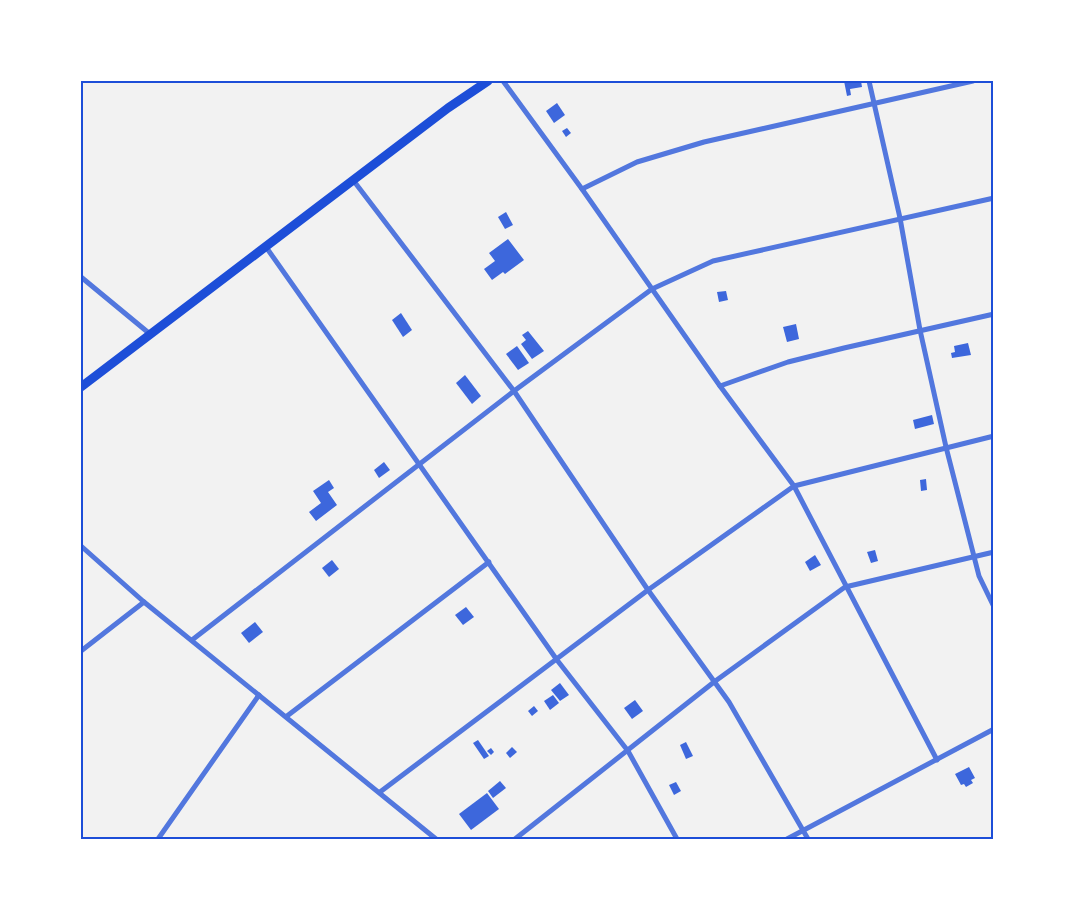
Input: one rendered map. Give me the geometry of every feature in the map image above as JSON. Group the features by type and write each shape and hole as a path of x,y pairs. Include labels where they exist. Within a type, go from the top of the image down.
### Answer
{"highway":[{"path":"81,387 448,108 488,81"}],"street":[{"path":"502,81 582,189 720,386 794,486 845,587 937,760"},
{"path":"869,81 900,218 920,330 946,447 979,576 994,607"},
{"path":"582,189 637,162 704,142 874,105 972,81"},
{"path":"353,180 514,391 648,590 728,702 808,839"},
{"path":"192,640 514,391 652,289 713,261 994,198"},
{"path":"266,248 418,466 489,562 557,660 628,751 677,839"},
{"path":"81,277 150,334"},
{"path":"720,386 788,362 994,314"},
{"path":"380,792 648,590 794,486 994,436"},
{"path":"81,546 144,602 287,716 436,839"},
{"path":"514,839 714,682 845,587 994,552"},
{"path":"287,716 489,562"},
{"path":"81,651 144,602"},
{"path":"158,839 259,695"},
{"path":"787,839 994,729"}],"building":[{"path":"844,81 861,81 862,87 850,89 851,95 847,96"},
{"path":"557,103 565,115 554,123 546,111"},
{"path":"567,128 571,133 566,137 562,131"},
{"path":"506,212 513,225 505,229 498,217"},
{"path":"508,239 524,260 505,274 503,272 492,280 484,269 495,261 489,253"},
{"path":"726,291 728,300 719,302 717,292"},
{"path":"401,313 412,330 403,337 392,320"},
{"path":"796,324 799,339 787,342 783,327"},
{"path":"528,331 544,351 532,359 521,344 526,340 522,335"},
{"path":"968,343 971,355 952,358 951,353 955,352 954,346"},
{"path":"517,346 529,363 518,370 506,354"},
{"path":"465,375 481,396 472,404 456,383"},
{"path":"932,415 934,424 915,429 913,420"},
{"path":"384,462 390,470 379,478 374,470"},
{"path":"926,479 927,490 921,491 920,480"},
{"path":"329,480 334,488 328,492 337,505 316,521 309,512 321,503 313,491"},
{"path":"875,550 878,561 871,563 867,552"},
{"path":"815,555 821,565 810,571 805,562"},
{"path":"332,560 339,569 329,577 322,568"},
{"path":"466,607 474,617 463,625 455,615"},
{"path":"255,622 263,632 249,643 241,633"},
{"path":"560,683 569,695 560,701 551,690"},
{"path":"553,695 559,703 550,710 544,701"},
{"path":"635,700 643,711 632,719 624,708"},
{"path":"534,706 538,711 532,716 528,711"},
{"path":"478,740 489,756 484,759 473,743"},
{"path":"686,742 693,756 686,759 680,745"},
{"path":"512,747 517,752 510,758 506,753"},
{"path":"491,748 494,752 491,755 487,751"},
{"path":"969,767 975,778 971,780 973,783 966,787 964,784 961,785 955,774"},
{"path":"500,781 506,788 493,798 488,791"},
{"path":"676,782 681,791 674,795 669,785"},
{"path":"487,793 499,809 471,830 459,814"}]}
